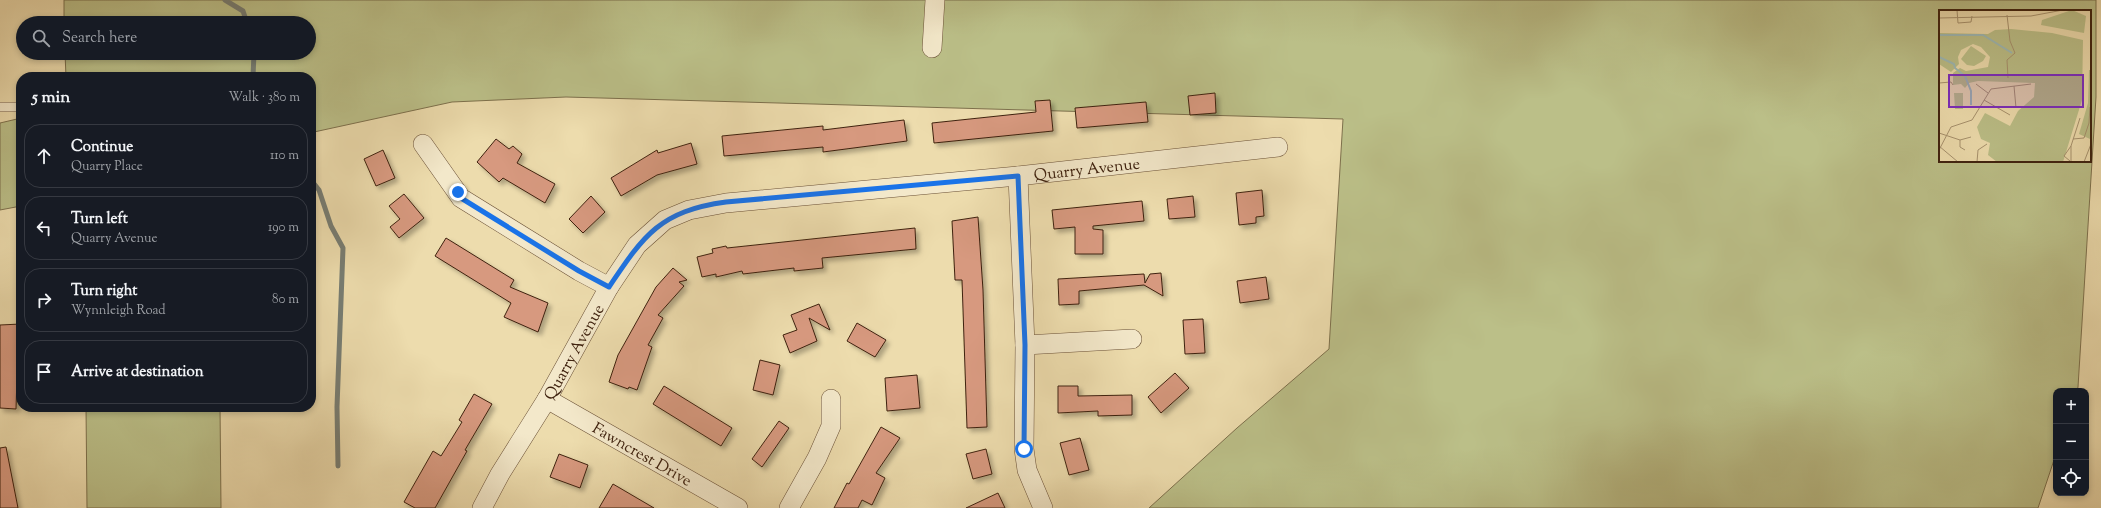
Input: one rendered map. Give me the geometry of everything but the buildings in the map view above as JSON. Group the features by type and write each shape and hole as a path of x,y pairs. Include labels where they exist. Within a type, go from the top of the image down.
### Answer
{"street":[{"path":"932,48 935,0"},
{"path":"423,144 461,198 579,271 609,287"},
{"name":"Quarry Avenue","path":"482,508 500,474 547,398 609,287 637,245 646,235 665,220 688,210 726,202 1018,176 1278,147"},
{"path":"1018,176 1025,345 1025,463 1043,508"},
{"path":"1025,345 1132,339"},
{"name":"Fawncrest Drive","path":"547,398 738,508"},
{"path":"789,508 818,458 831,426 831,399"}],"lane":[{"path":"0,107 16,107"}],"green space":[{"path":"64,0 2096,0 2096,97 2078,387 2053,388 2053,463 2038,508 1149,508 1237,428 1329,349 1343,119 566,97 452,102 316,132 316,72 66,72 65,60 316,60 316,16 64,16"},
{"path":"16,119 16,207 0,210 0,123"},
{"path":"86,412 220,412 221,508 87,508"}],"waterway":[{"path":"225,0 243,11 245,16"},
{"path":"253,72 254,60"},
{"path":"316,186 319,190 331,226 343,248 337,407 338,466"}],"route":[{"path":"458,192 461,198 579,271 609,287 637,245 646,235 665,220 688,210 726,202 846,193 1018,176 1025,345 1024,449"}]}
